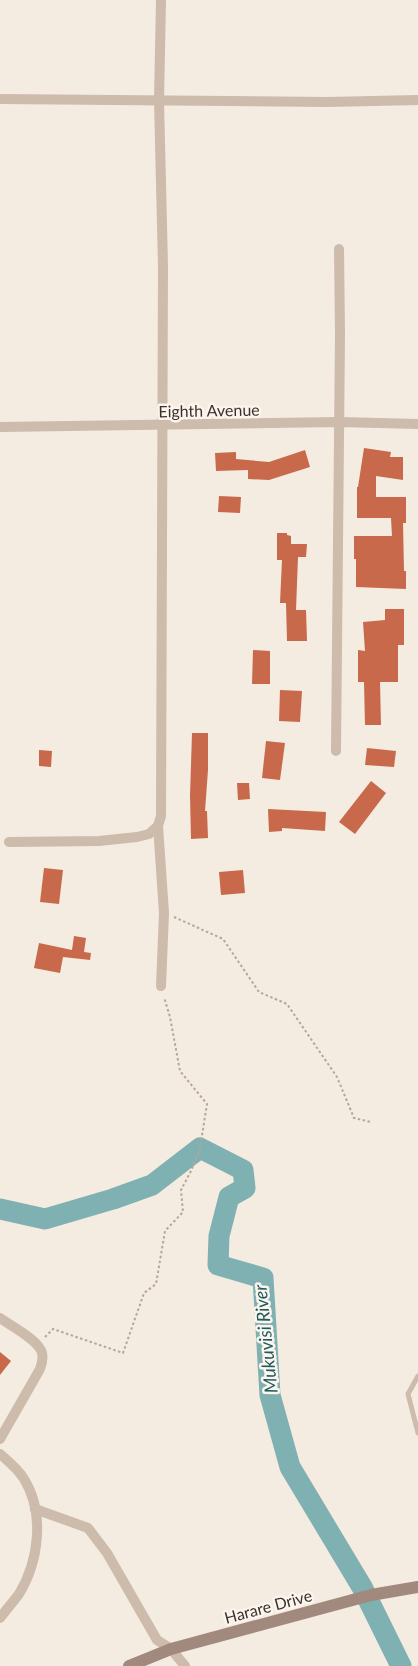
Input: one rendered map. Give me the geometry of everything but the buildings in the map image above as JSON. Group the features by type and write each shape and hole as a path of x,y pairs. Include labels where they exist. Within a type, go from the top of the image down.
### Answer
{"street":[{"path":"161,0 159,100 163,266 161,816 158,826 164,913 161,986"},
{"path":"0,99 327,102 418,100"},
{"path":"336,751 339,250"},
{"name":"Eighth Avenue","path":"0,427 338,422 418,424"},
{"path":"9,842 99,841 149,834 158,826"},
{"path":"0,1318 38,1344 42,1353 40,1369 0,1439"},
{"path":"0,1454 16,1468 31,1494 38,1532 30,1572 19,1593 0,1618"},
{"path":"35,1509 88,1528 107,1553 157,1640 171,1649 185,1666"},
{"name":"Harare Drive","path":"129,1666 171,1649 371,1595 418,1587"}],"lane":[{"path":"418,1376 408,1394 418,1433"}],"path":[{"path":"164,913 223,939 259,992 287,1004 337,1077 354,1118 371,1122"},
{"path":"38,1344 53,1329 123,1353 144,1293 156,1284 165,1231 183,1212 181,1190 200,1148 207,1104 180,1071 170,1017 161,986"}],"waterway":[{"name":"Mukuvisi River","path":"0,1209 45,1219 113,1199 152,1185 200,1148 243,1170 245,1188 229,1197 219,1236 218,1265 263,1278 270,1395 290,1467 362,1587 401,1666"}]}
